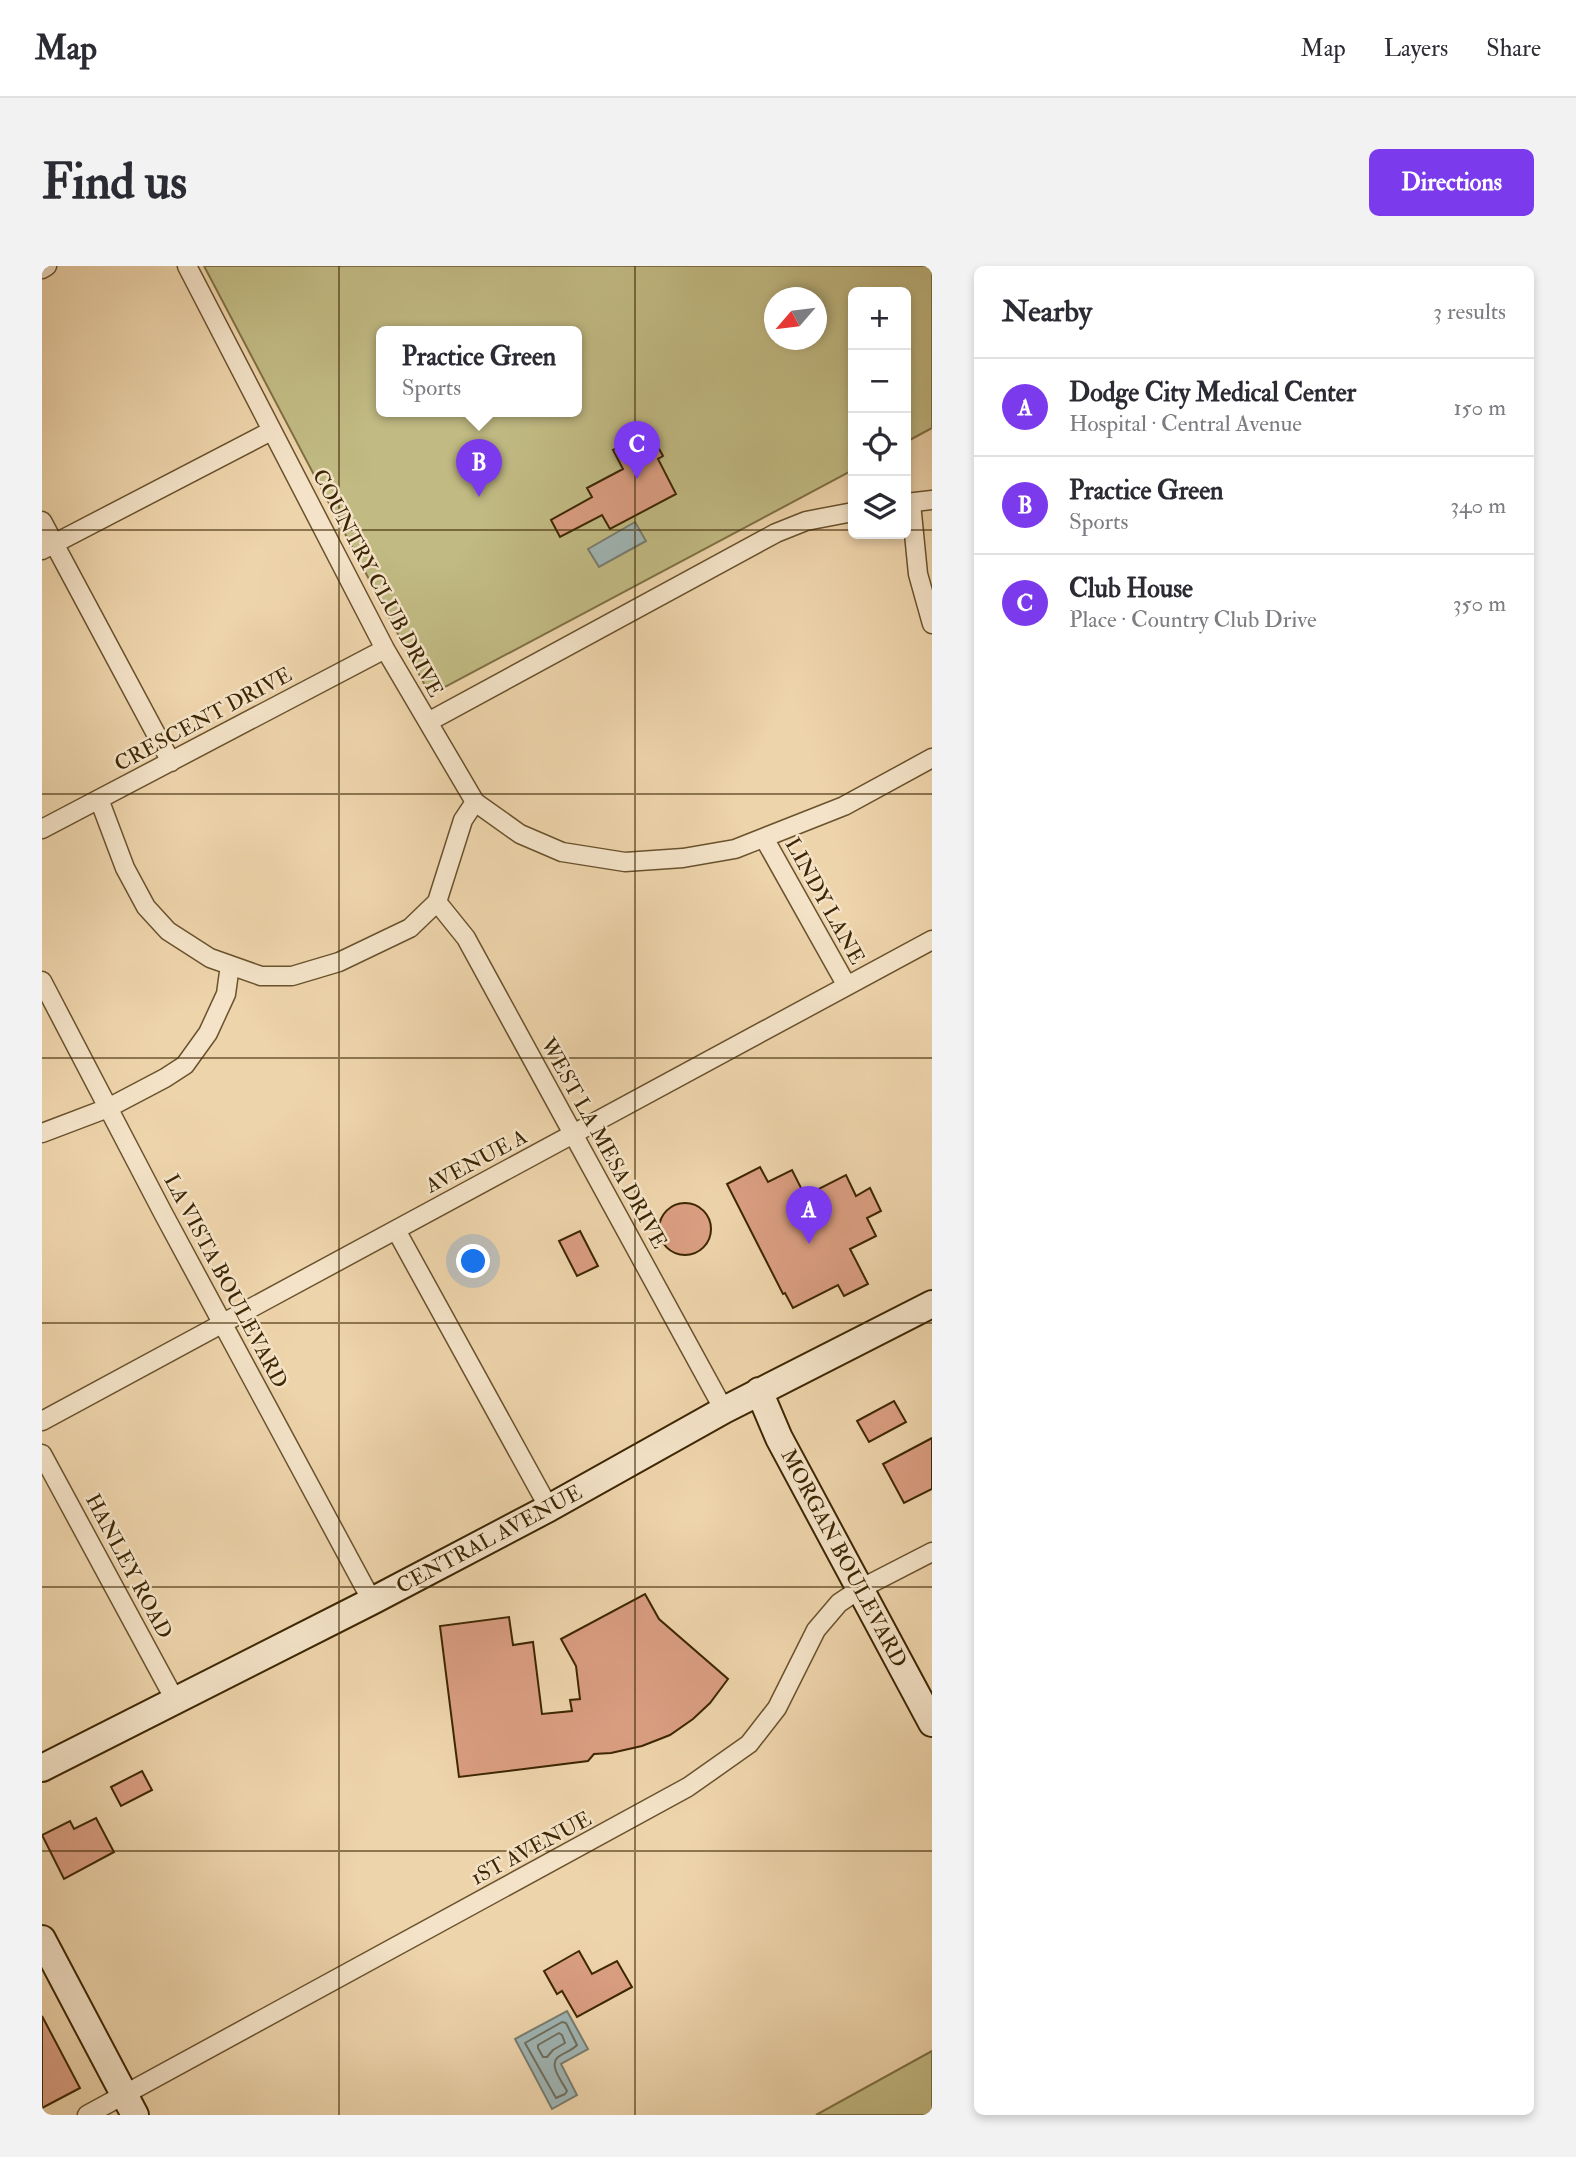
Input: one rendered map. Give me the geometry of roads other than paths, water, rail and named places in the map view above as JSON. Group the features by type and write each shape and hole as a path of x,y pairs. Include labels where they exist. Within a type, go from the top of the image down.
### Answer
{"street":[{"path":"42,269 47,266"},
{"name":"COUNTRY CLUB DRIVE","path":"187,266 385,649 428,722 776,533 806,521 848,513"},
{"path":"48,547 271,431"},
{"path":"911,503 932,500"},
{"path":"42,522 48,547 171,762"},
{"path":"911,524 918,574 932,624"},
{"name":"CRESCENT DRIVE","path":"42,829 385,649"},
{"path":"428,722 475,803 520,834 562,852 625,862 683,858 735,849 844,806 932,758"},
{"path":"99,799 124,868 146,907 168,931 210,958 261,976 292,976 340,962 410,928 437,902 463,820 475,803"},
{"name":"LINDY LANE","path":"764,838 847,986"},
{"name":"WEST LA MESA DRIVE","path":"437,902 466,938 724,1410"},
{"name":"AVENUE A","path":"42,1421 932,940"},
{"path":"42,1133 108,1108 185,1065 208,1033 226,994 230,965"},
{"name":"LA VISTA BOULEVARD","path":"42,981 372,1601"},
{"path":"396,1230 549,1508"},
{"name":"CENTRAL AVENUE","path":"42,1768 372,1601 549,1508 724,1410 932,1304"},
{"name":"MORGAN BOULEVARD","path":"760,1391 779,1438 932,1723"},
{"name":"HANLEY ROAD","path":"42,1454 175,1700"},
{"name":"1ST AVENUE","path":"87,2115 130,2105 688,1787 749,1744 777,1708 816,1630 839,1603 860,1589 932,1552"},
{"path":"42,1939 130,2105"}],"water":[{"path":"635,522 646,541 599,567 588,549"},
{"path":"567,2011 588,2049 561,2064 577,2095 552,2109 515,2039"}],"place":[{"name":"Club House","path":"637,479"},
{"name":"Practice Green","path":"479,497"},
{"name":"Dodge City Medical Center","path":"809,1244"}]}
